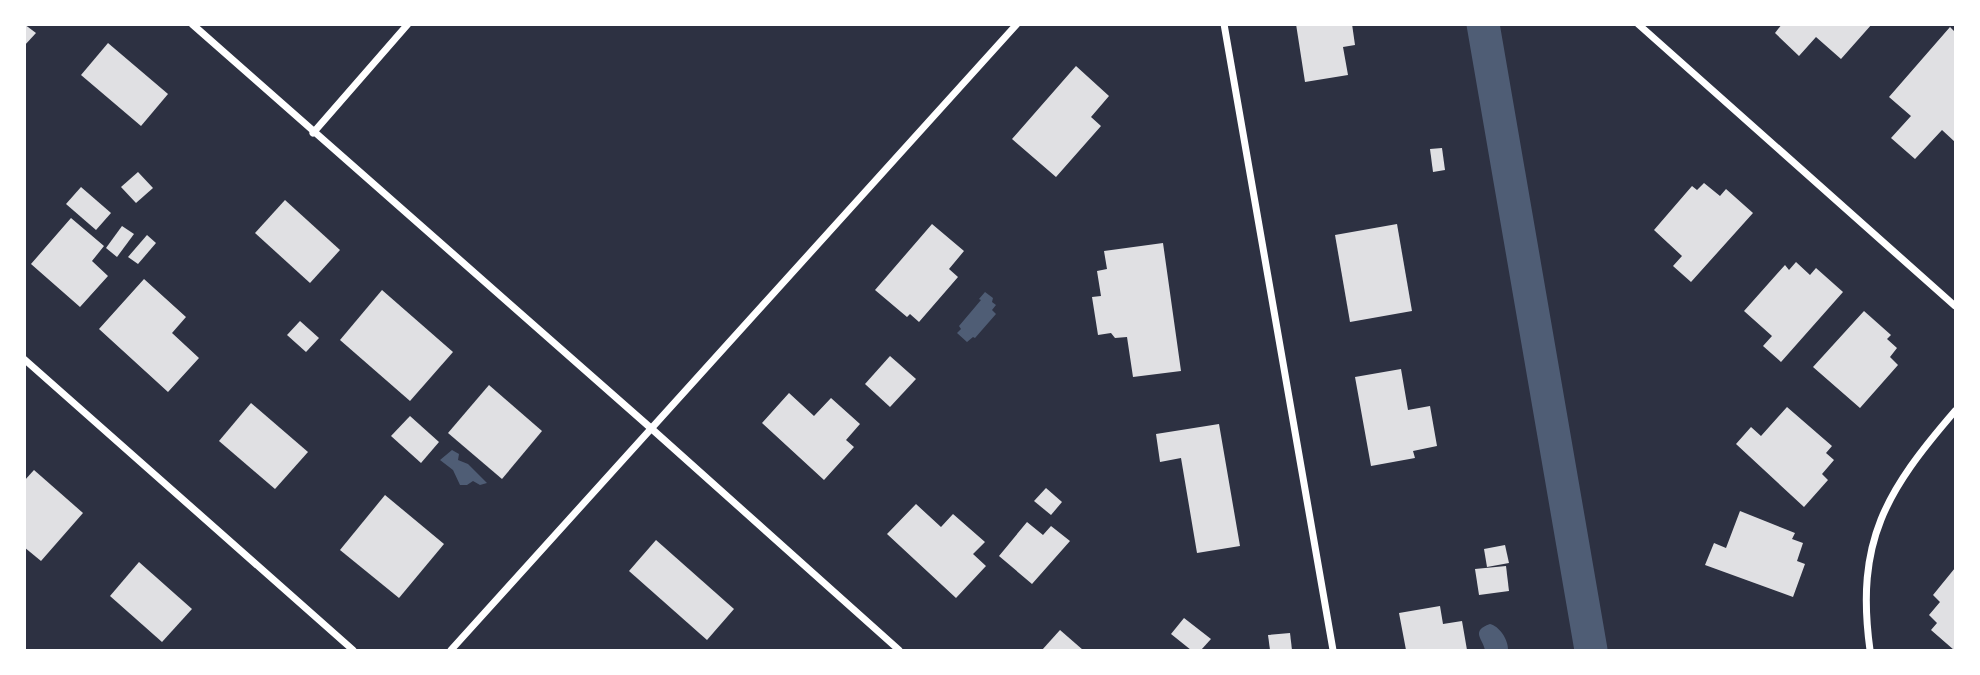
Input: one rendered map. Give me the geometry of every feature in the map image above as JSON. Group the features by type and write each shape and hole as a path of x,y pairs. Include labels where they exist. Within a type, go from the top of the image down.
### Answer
{"street":[{"path":"192,24 899,650"},
{"path":"313,133 408,24"},
{"path":"451,650 614,468 653,430 1017,24"},
{"path":"1224,24 1333,650"},
{"path":"1638,24 1955,306"},
{"path":"24,359 354,650"},
{"path":"1870,650 1867,568 1877,529 1904,474 1955,411"}],"water":[{"path":"985,292 993,298 992,302 996,305 992,310 996,314 975,338 967,342 957,333 961,329 959,326"},
{"path":"452,450 459,454 458,460 468,464 487,483 480,485 473,481 460,485 453,470 440,460"},
{"path":"1490,624 1497,627 1508,649 1485,650 1479,632"}],"building":[{"path":"24,24 36,33 24,46"},
{"path":"1296,24 1352,24 1355,45 1343,47 1348,75 1305,82"},
{"path":"1782,24 1872,24 1841,59 1816,37 1799,56 1775,33"},
{"path":"1950,27 1955,32 1955,142 1942,130 1915,159 1891,138 1911,116 1889,97"},
{"path":"108,43 168,94 141,126 81,75"},
{"path":"1076,66 1109,96 1091,117 1101,126 1056,177 1012,139"},
{"path":"1442,148 1445,170 1433,172 1430,149"},
{"path":"138,172 153,188 136,203 121,187"},
{"path":"1704,183 1720,196 1726,189 1753,213 1691,282 1673,266 1682,256 1654,230 1692,186 1697,190"},
{"path":"81,187 111,213 96,230 66,204"},
{"path":"285,200 340,250 310,283 255,233"},
{"path":"71,218 104,246 92,261 108,276 80,307 31,264"},
{"path":"932,224 964,251 949,269 958,277 919,322 910,314 907,317 875,290"},
{"path":"1397,224 1412,311 1350,322 1335,235"},
{"path":"122,226 134,234 117,257 106,248"},
{"path":"147,235 156,243 138,264 128,257"},
{"path":"1163,243 1181,371 1133,377 1127,337 1115,338 1111,333 1098,335 1092,297 1101,296 1097,271 1107,269 1104,251"},
{"path":"1796,262 1810,275 1816,268 1843,292 1781,362 1763,346 1772,336 1744,311 1785,265 1789,270"},
{"path":"144,279 186,317 172,333 199,358 168,392 99,329"},
{"path":"382,290 453,352 410,401 340,340"},
{"path":"1864,311 1891,335 1887,339 1897,348 1890,357 1898,365 1860,408 1813,367"},
{"path":"300,321 319,338 306,352 287,335"},
{"path":"890,356 916,379 890,407 865,384"},
{"path":"1401,369 1408,410 1430,406 1437,446 1413,451 1415,458 1371,466 1355,377"},
{"path":"489,385 542,431 502,479 448,433"},
{"path":"789,393 814,416 831,398 860,424 846,440 854,447 824,480 762,423"},
{"path":"251,403 308,452 275,489 219,441"},
{"path":"1787,407 1832,446 1826,453 1834,460 1822,474 1828,480 1804,507 1736,444 1751,427 1761,436"},
{"path":"410,416 439,442 421,463 391,436"},
{"path":"1219,424 1240,546 1197,553 1181,458 1160,462 1156,434"},
{"path":"34,470 83,513 41,561 24,547 24,481"},
{"path":"1046,488 1062,502 1051,515 1034,501"},
{"path":"385,495 444,544 399,598 340,550"},
{"path":"916,504 941,527 953,514 985,542 973,554 986,566 956,598 887,534"},
{"path":"1740,511 1795,533 1792,539 1803,543 1797,561 1805,564 1793,597 1705,565 1714,543 1726,548"},
{"path":"1027,522 1043,535 1051,526 1070,541 1032,584 999,556"},
{"path":"656,540 734,609 707,640 629,571"},
{"path":"1505,545 1509,563 1487,567 1484,549"},
{"path":"139,562 192,609 162,642 110,596"},
{"path":"1506,566 1509,591 1479,595 1475,569"},
{"path":"1955,568 1954,650 1931,630 1937,623 1929,615 1940,602 1933,595"},
{"path":"1440,606 1443,624 1462,621 1467,650 1406,650 1399,613"},
{"path":"1184,618 1211,639 1201,650 1191,650 1171,634"},
{"path":"1060,630 1083,650 1042,650"},
{"path":"1290,633 1292,650 1270,650 1268,635"}],"waterway":[{"path":"1483,24 1591,650"}]}
